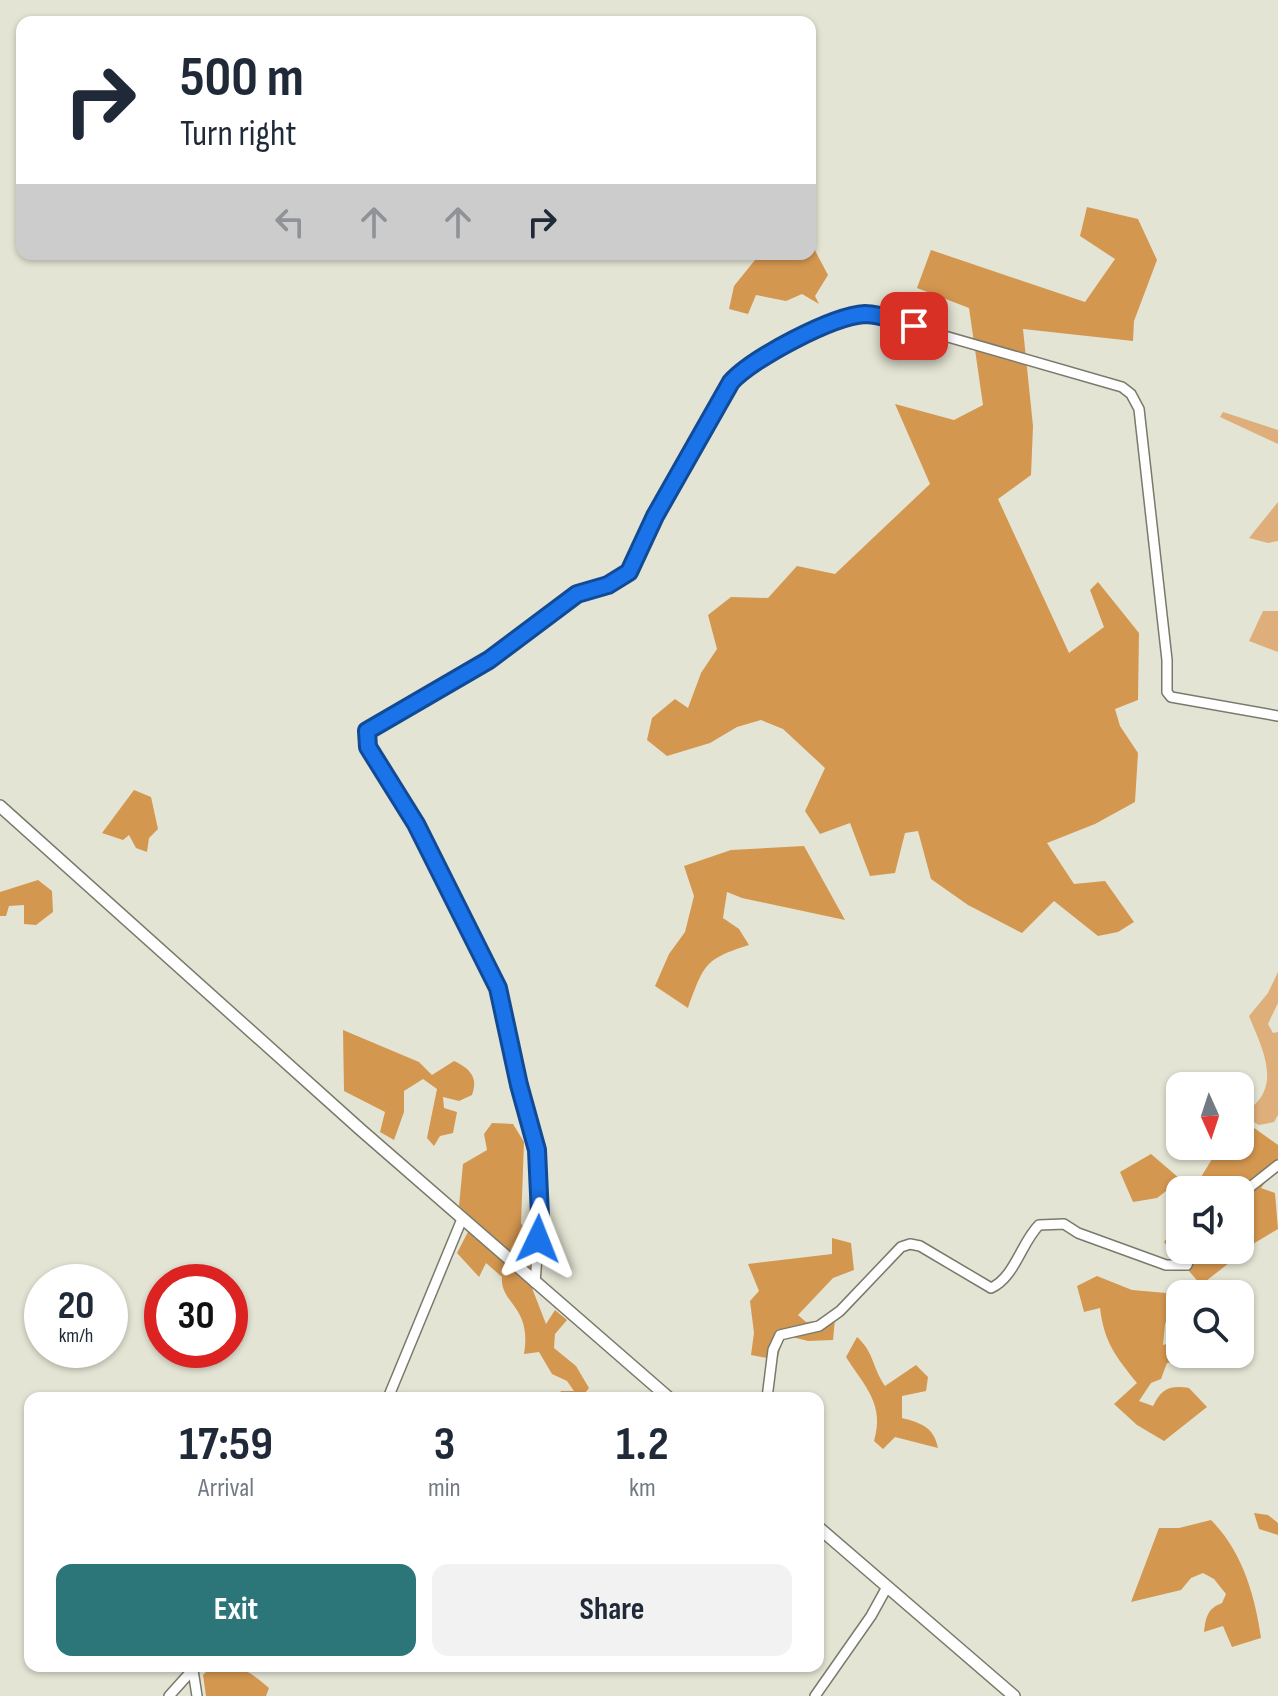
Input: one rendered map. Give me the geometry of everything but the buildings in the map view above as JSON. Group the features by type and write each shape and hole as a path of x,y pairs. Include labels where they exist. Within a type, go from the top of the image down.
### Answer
{"street":[{"path":"535,1283 540,1216 537,1150 498,988 416,824 368,747 366,735 372,727 489,660 577,594 608,585 629,572 655,516 731,382 743,369 814,332 850,317 868,314 1122,387 1131,394 1139,409 1167,660 1167,692 1171,697 1278,716"},
{"path":"0,806 462,1219 662,1392"},
{"path":"1254,1184 1278,1165"},
{"path":"390,1392 462,1219"},
{"path":"768,1392 773,1350 780,1335 819,1326 840,1311 901,1247 910,1244 920,1246 991,1288 998,1285 1010,1270 1029,1235 1039,1225 1064,1224 1078,1233 1166,1265 1187,1264"},
{"path":"824,1532 1014,1696"},
{"path":"815,1696 871,1616 887,1587"},
{"path":"169,1696 191,1672"},
{"path":"195,1672 197,1696"}],"shaded area":[{"path":"1087,207 1138,219 1157,260 1134,321 1133,341 1023,329 1033,426 1031,475 998,499 1069,653 1104,627 1090,590 1098,582 1139,633 1138,700 1115,709 1120,726 1138,753 1135,802 1095,824 1047,843 1074,884 1105,881 1134,922 1118,932 1098,936 1054,901 1022,933 968,905 931,879 918,831 905,833 895,873 870,876 850,823 820,834 805,811 825,768 783,729 761,720 737,727 710,743 667,756 647,740 652,718 675,699 688,708 701,673 717,649 708,615 731,597 768,598 797,566 835,574 930,484 895,404 954,420 983,405 969,308 917,288 931,250 1085,302 1115,259 1080,236"},
{"path":"816,252 828,275 815,296 819,304 802,294 786,301 756,295 748,314 729,309 734,286 755,260 816,260"},
{"path":"1223,412 1278,430 1278,444 1220,417"},
{"path":"1278,502 1278,541 1268,543 1249,538"},
{"path":"1263,611 1278,611 1278,652 1249,641"},
{"path":"134,790 151,797 158,829 149,838 147,852 136,848 129,835 123,840 102,833"},
{"path":"804,846 845,920 727,892 723,918 739,929 749,945 723,955 708,966 702,973 688,1008 655,986 669,954 685,932 694,896 684,866 731,850"},
{"path":"38,880 52,891 53,912 36,925 24,924 24,905 9,906 6,916 0,916 0,892"},
{"path":"1278,972 1278,1003 1268,1024 1273,1033 1278,1032 1278,1115 1274,1122 1259,1125 1254,1122 1254,1105 1265,1088 1267,1067 1249,1016 1268,993"},
{"path":"343,1030 419,1062 432,1075 454,1061 468,1070 474,1083 472,1095 459,1101 443,1097 444,1108 457,1112 453,1133 440,1136 434,1146 427,1138 437,1089 423,1079 404,1091 404,1112 394,1140 380,1132 385,1112 344,1091"},
{"path":"492,1123 513,1124 524,1142 521,1224 537,1236 540,1260 529,1269 459,1206 463,1164 487,1150 484,1134"},
{"path":"1254,1128 1278,1145 1278,1164 1261,1188 1275,1193 1278,1229 1254,1243 1254,1176 1202,1176 1211,1160 1254,1160"},
{"path":"1151,1154 1177,1176 1166,1176 1166,1191 1157,1198 1133,1202 1120,1172"},
{"path":"469,1230 517,1267 532,1288 546,1324 555,1310 567,1320 555,1334 554,1348 576,1366 589,1388 586,1392 560,1392 574,1391 567,1381 552,1374 539,1352 524,1354 523,1324 503,1289 502,1277 486,1263 479,1277 457,1253"},
{"path":"832,1238 851,1243 854,1270 833,1278 798,1315 806,1322 835,1319 833,1340 808,1341 784,1335 777,1360 751,1355 754,1333 750,1301 759,1291 748,1264 832,1254"},
{"path":"1183,1264 1228,1264 1207,1280 1197,1280"},
{"path":"1097,1276 1132,1290 1166,1293 1163,1345 1166,1344 1166,1366 1161,1379 1151,1383 1139,1401 1153,1406 1163,1392 1182,1387 1189,1388 1207,1407 1164,1441 1137,1425 1114,1404 1137,1383 1112,1348 1100,1308 1084,1312 1077,1286"},
{"path":"857,1337 867,1348 885,1386 916,1365 928,1377 926,1391 902,1396 902,1418 926,1427 938,1448 895,1437 883,1449 874,1441 877,1428 875,1406 846,1357"},
{"path":"1254,1513 1268,1515 1278,1523 1278,1535 1259,1529"},
{"path":"1211,1520 1231,1545 1245,1574 1261,1638 1232,1647 1223,1626 1204,1632 1208,1614 1222,1603 1226,1594 1214,1579 1203,1573 1191,1578 1181,1590 1131,1602 1159,1528 1179,1528"},
{"path":"206,1672 247,1672 269,1688 266,1696 206,1696 203,1675"}],"route":[{"path":"538,1239 537,1150 498,988 416,824 368,747 367,731 489,660 577,594 620,580 629,572 655,516 731,382 743,369 788,344 850,317 868,314 914,326"}]}
